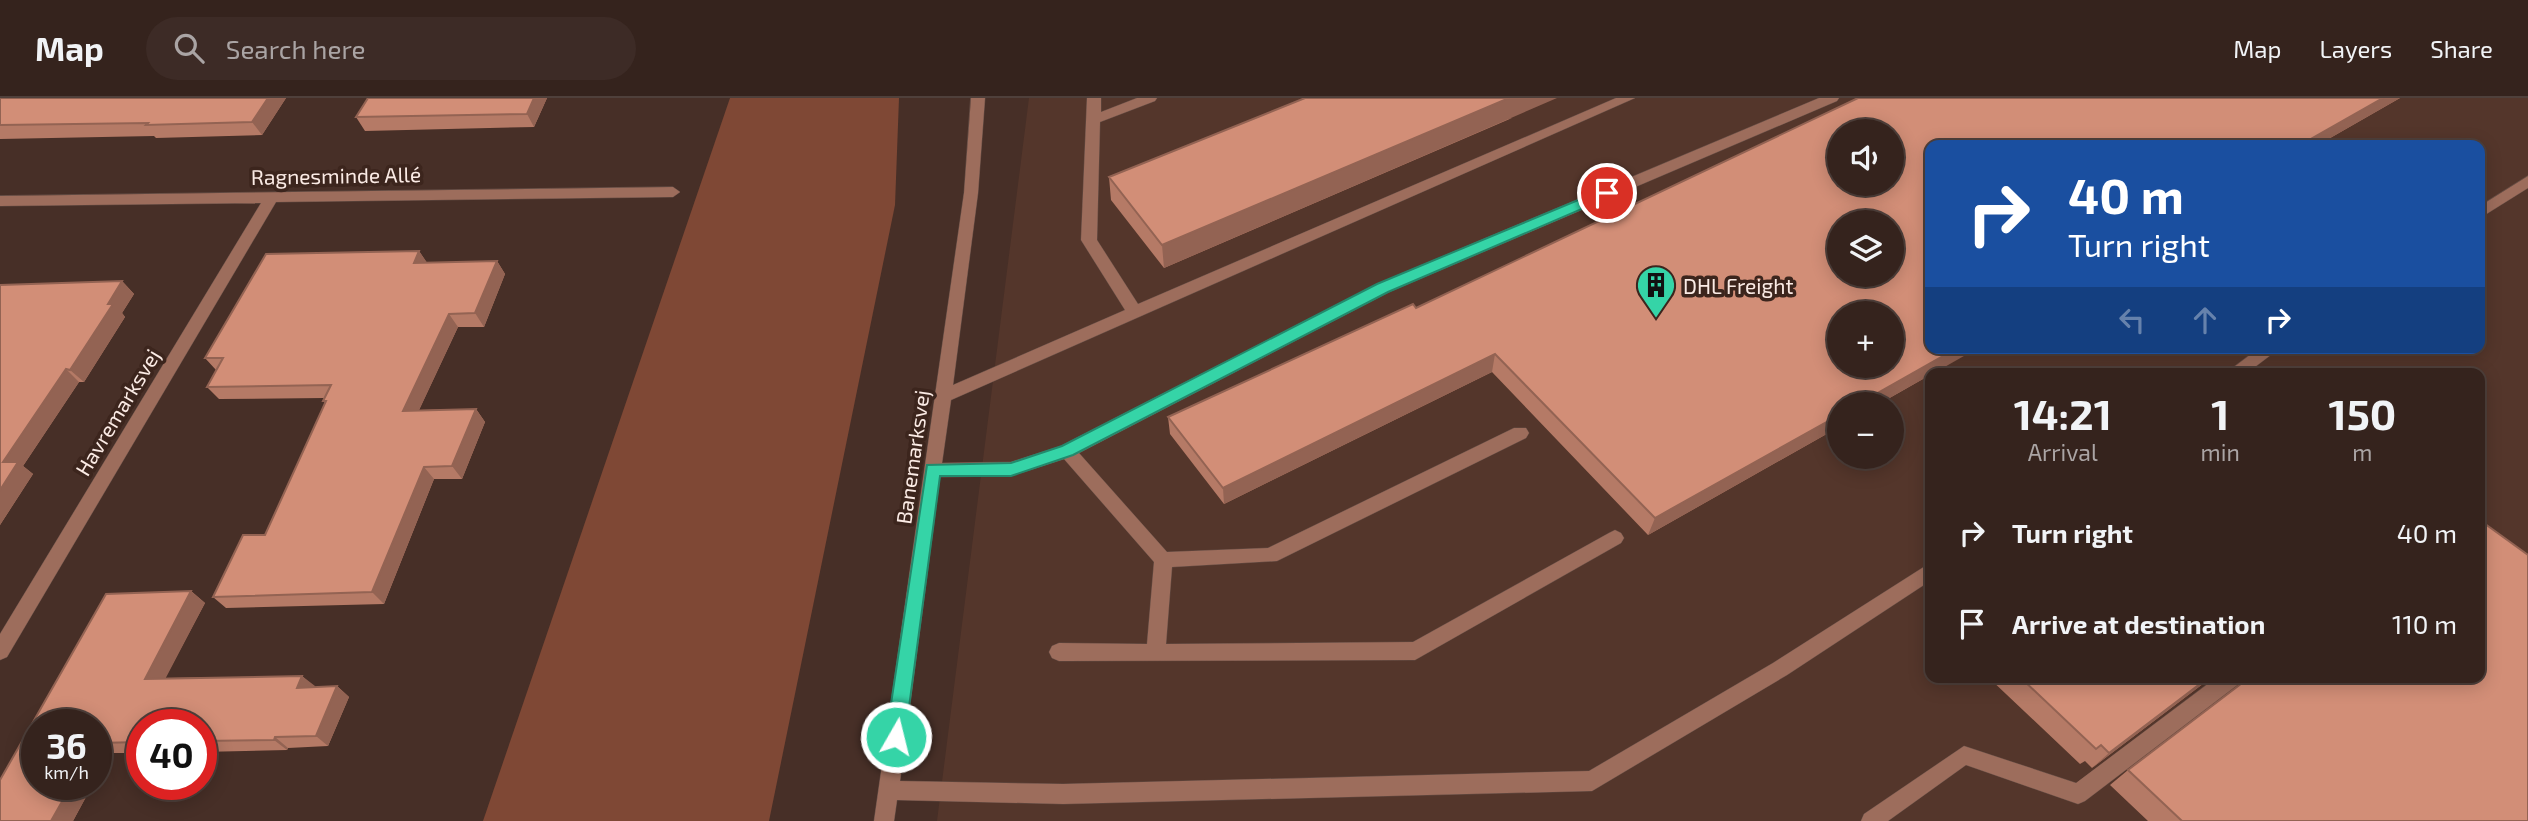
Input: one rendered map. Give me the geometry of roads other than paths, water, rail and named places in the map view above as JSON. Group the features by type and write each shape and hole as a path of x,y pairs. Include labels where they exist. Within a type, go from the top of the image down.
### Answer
{"street":[{"name":"Banemarksvej","path":"884,821 971,193 978,98"},
{"path":"1094,98 1089,240 1135,313"},
{"path":"1093,120 1150,98"},
{"path":"943,396 1628,98"},
{"path":"933,470 1011,469 1067,451 1382,288 1832,98"},
{"path":"2485,210 2528,181"},
{"name":"Ragnesminde Allé","path":"0,201 673,192"},
{"name":"Havremarksvej","path":"0,651 272,197"},
{"path":"2242,368 2263,354"},
{"path":"1163,560 1270,556 1520,433"},
{"path":"1067,451 1163,560 1156,653"},
{"path":"1059,652 1415,651 1615,538"},
{"path":"888,790 1063,794 1592,781 1780,669 1925,574"},
{"path":"1871,821 1964,755 2078,794 2225,683"}],"place":[{"name":"DHL Freight","path":"1656,319"}]}
